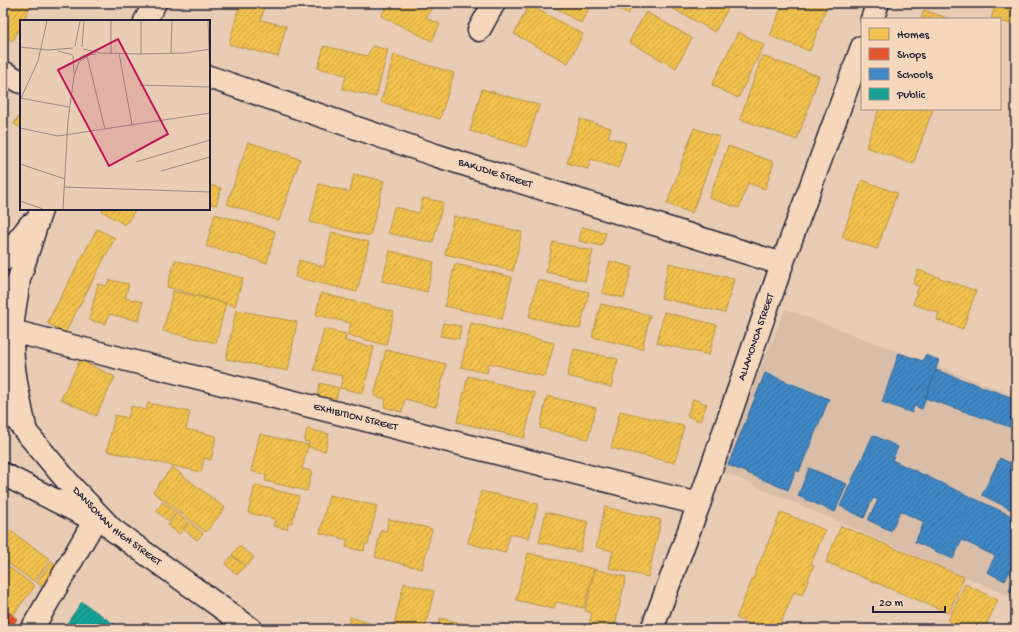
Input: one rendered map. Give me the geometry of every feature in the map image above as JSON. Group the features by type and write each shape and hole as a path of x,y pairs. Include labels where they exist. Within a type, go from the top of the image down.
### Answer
{"street":[{"path":"146,20 155,3"},
{"path":"479,30 494,3"},
{"path":"872,18 878,3"},
{"name":"ALLAMONOA STREET","path":"652,629 699,504 782,264 861,50"},
{"path":"3,72 20,81"},
{"name":"BAKUDIE STREET","path":"210,78 435,155 782,264"},
{"path":"3,260 41,210"},
{"path":"26,432 17,387 8,326 19,279 41,210"},
{"name":"EXHIBITION STREET","path":"8,326 699,504"},
{"name":"DANSOMAN HIGH STREET","path":"3,401 26,432 104,525 251,629"},
{"path":"3,474 104,525 32,629"}],"shaded area":[{"path":"785,309 1016,396 1016,599 719,470"}],"building: Homes":[{"path":"3,3 32,3 24,20 20,20 20,27 13,41 3,36"},
{"path":"240,3 265,4 261,20 286,26 278,57 229,44"},
{"path":"388,3 434,3 426,18 440,24 432,41 381,16"},
{"path":"546,3 592,3 581,23"},
{"path":"609,3 634,3 628,14"},
{"path":"663,3 731,3 715,32"},
{"path":"783,3 828,3 810,51 770,36"},
{"path":"996,3 1016,3 1015,25 1001,21 1001,18 991,18"},
{"path":"529,5 583,34 568,63 514,34"},
{"path":"924,10 947,18 921,18"},
{"path":"646,12 692,38 676,68 629,42"},
{"path":"738,32 764,45 738,98 712,85"},
{"path":"324,46 367,56 373,46 388,50 376,97 343,89 346,75 318,68"},
{"path":"394,55 454,73 440,119 381,102"},
{"path":"762,56 819,76 797,140 740,119"},
{"path":"482,89 539,105 526,147 470,131"},
{"path":"879,110 933,110 913,164 866,147"},
{"path":"18,117 20,118 20,127 14,124"},
{"path":"580,119 611,128 608,137 626,143 618,168 591,159 588,169 567,163"},
{"path":"694,128 720,137 692,213 667,204"},
{"path":"248,142 300,159 279,221 227,204"},
{"path":"728,146 774,162 765,189 748,183 739,208 709,198"},
{"path":"354,174 384,181 370,236 310,222 319,184 350,192"},
{"path":"862,180 897,193 877,249 842,237"},
{"path":"210,185 221,188 216,205 210,203"},
{"path":"423,198 443,202 433,243 388,233 394,207 419,213"},
{"path":"102,210 135,210 125,225"},
{"path":"215,214 275,231 267,263 206,246"},
{"path":"454,216 522,232 513,271 445,254"},
{"path":"582,227 606,233 602,246 579,241"},
{"path":"97,229 115,238 65,333 47,323"},
{"path":"332,232 369,242 357,292 295,277 299,260 324,267"},
{"path":"553,242 593,251 585,281 546,272"},
{"path":"390,251 434,262 427,292 382,281"},
{"path":"175,260 243,278 235,306 167,287"},
{"path":"610,261 632,267 624,298 602,293"},
{"path":"669,263 734,279 725,313 661,298"},
{"path":"455,264 512,277 502,319 445,306"},
{"path":"918,270 976,291 963,329 937,320 939,313 913,304 919,286 913,284"},
{"path":"110,280 129,284 125,298 143,302 139,321 109,314 106,324 89,320 98,284 106,286"},
{"path":"538,280 589,292 580,329 529,317"},
{"path":"173,291 226,303 216,343 163,331"},
{"path":"321,293 394,312 386,345 348,335 351,323 316,315"},
{"path":"601,304 650,315 642,349 592,337"},
{"path":"236,310 297,322 288,371 226,359"},
{"path":"664,312 717,325 709,355 657,343"},
{"path":"443,323 461,326 459,339 440,336"},
{"path":"471,323 554,343 545,377 489,363 487,373 461,367"},
{"path":"324,329 346,334 345,341 374,347 363,393 340,388 343,376 314,370"},
{"path":"574,349 618,359 611,387 567,376"},
{"path":"386,350 446,364 436,407 405,399 402,412 384,407 386,399 374,396"},
{"path":"80,360 115,377 96,416 61,399"},
{"path":"468,376 535,393 524,438 457,422"},
{"path":"320,383 339,388 334,406 316,401"},
{"path":"547,396 596,408 588,439 540,428"},
{"path":"693,399 707,404 700,421 687,416"},
{"path":"148,403 190,412 186,429 216,436 211,460 204,458 201,472 107,451 115,415 128,418 131,406 146,410"},
{"path":"620,411 684,426 675,463 611,448"},
{"path":"307,429 329,434 325,451 308,447 309,442 304,441"},
{"path":"260,434 308,445 302,469 312,471 307,491 265,481 266,475 251,471"},
{"path":"172,467 225,508 206,532 153,492"},
{"path":"255,485 299,496 292,523 288,523 287,529 273,526 275,519 248,513"},
{"path":"481,491 538,504 529,538 510,534 505,553 468,543"},
{"path":"329,495 377,506 368,544 365,544 364,551 346,547 348,540 320,533"},
{"path":"163,502 176,512 169,521 156,511"},
{"path":"605,507 661,520 648,577 609,568 613,551 596,547"},
{"path":"546,512 588,522 580,552 539,542"},
{"path":"781,512 825,530 811,564 814,565 802,595 794,592 778,629 761,629 736,618"},
{"path":"177,513 188,522 179,534 168,525"},
{"path":"389,519 432,529 422,569 375,557 381,530 386,531"},
{"path":"189,522 203,533 197,540 183,529"},
{"path":"841,526 964,577 949,613 826,562"},
{"path":"9,530 50,559 35,582 3,560 3,541"},
{"path":"239,546 254,557 247,566 232,555"},
{"path":"528,553 594,569 584,608 556,602 554,609 516,600"},
{"path":"232,556 245,566 237,575 225,564"},
{"path":"51,561 62,569 48,590 37,583"},
{"path":"3,563 35,586 13,615 3,608"},
{"path":"595,569 626,577 614,629 588,629 592,613 585,611"},
{"path":"404,583 434,591 425,629 393,629"},
{"path":"965,584 998,600 984,629 965,629 948,621"},
{"path":"350,617 381,627 380,629 347,629"},
{"path":"440,618 486,629 438,629"}],"building: Shops":[{"path":"3,608 17,619 10,629 3,629"}],"building: Schools":[{"path":"899,353 923,361 925,355 939,360 922,409 914,406 912,413 882,402"},
{"path":"936,370 1016,399 1016,429 925,398"},
{"path":"765,373 829,399 799,472 796,470 788,490 728,465"},
{"path":"873,435 898,447 892,460 1016,518 1016,559 1005,581 987,572 995,556 962,540 953,559 915,542 924,522 900,511 891,531 868,520 878,500 873,498 864,518 840,506"},
{"path":"1000,458 1016,466 1016,512 982,495"},
{"path":"809,468 847,484 835,512 798,496"},
{"path":"1016,575 1016,595 1009,591"}],"building: Public":[{"path":"82,602 121,629 63,629"}]}
